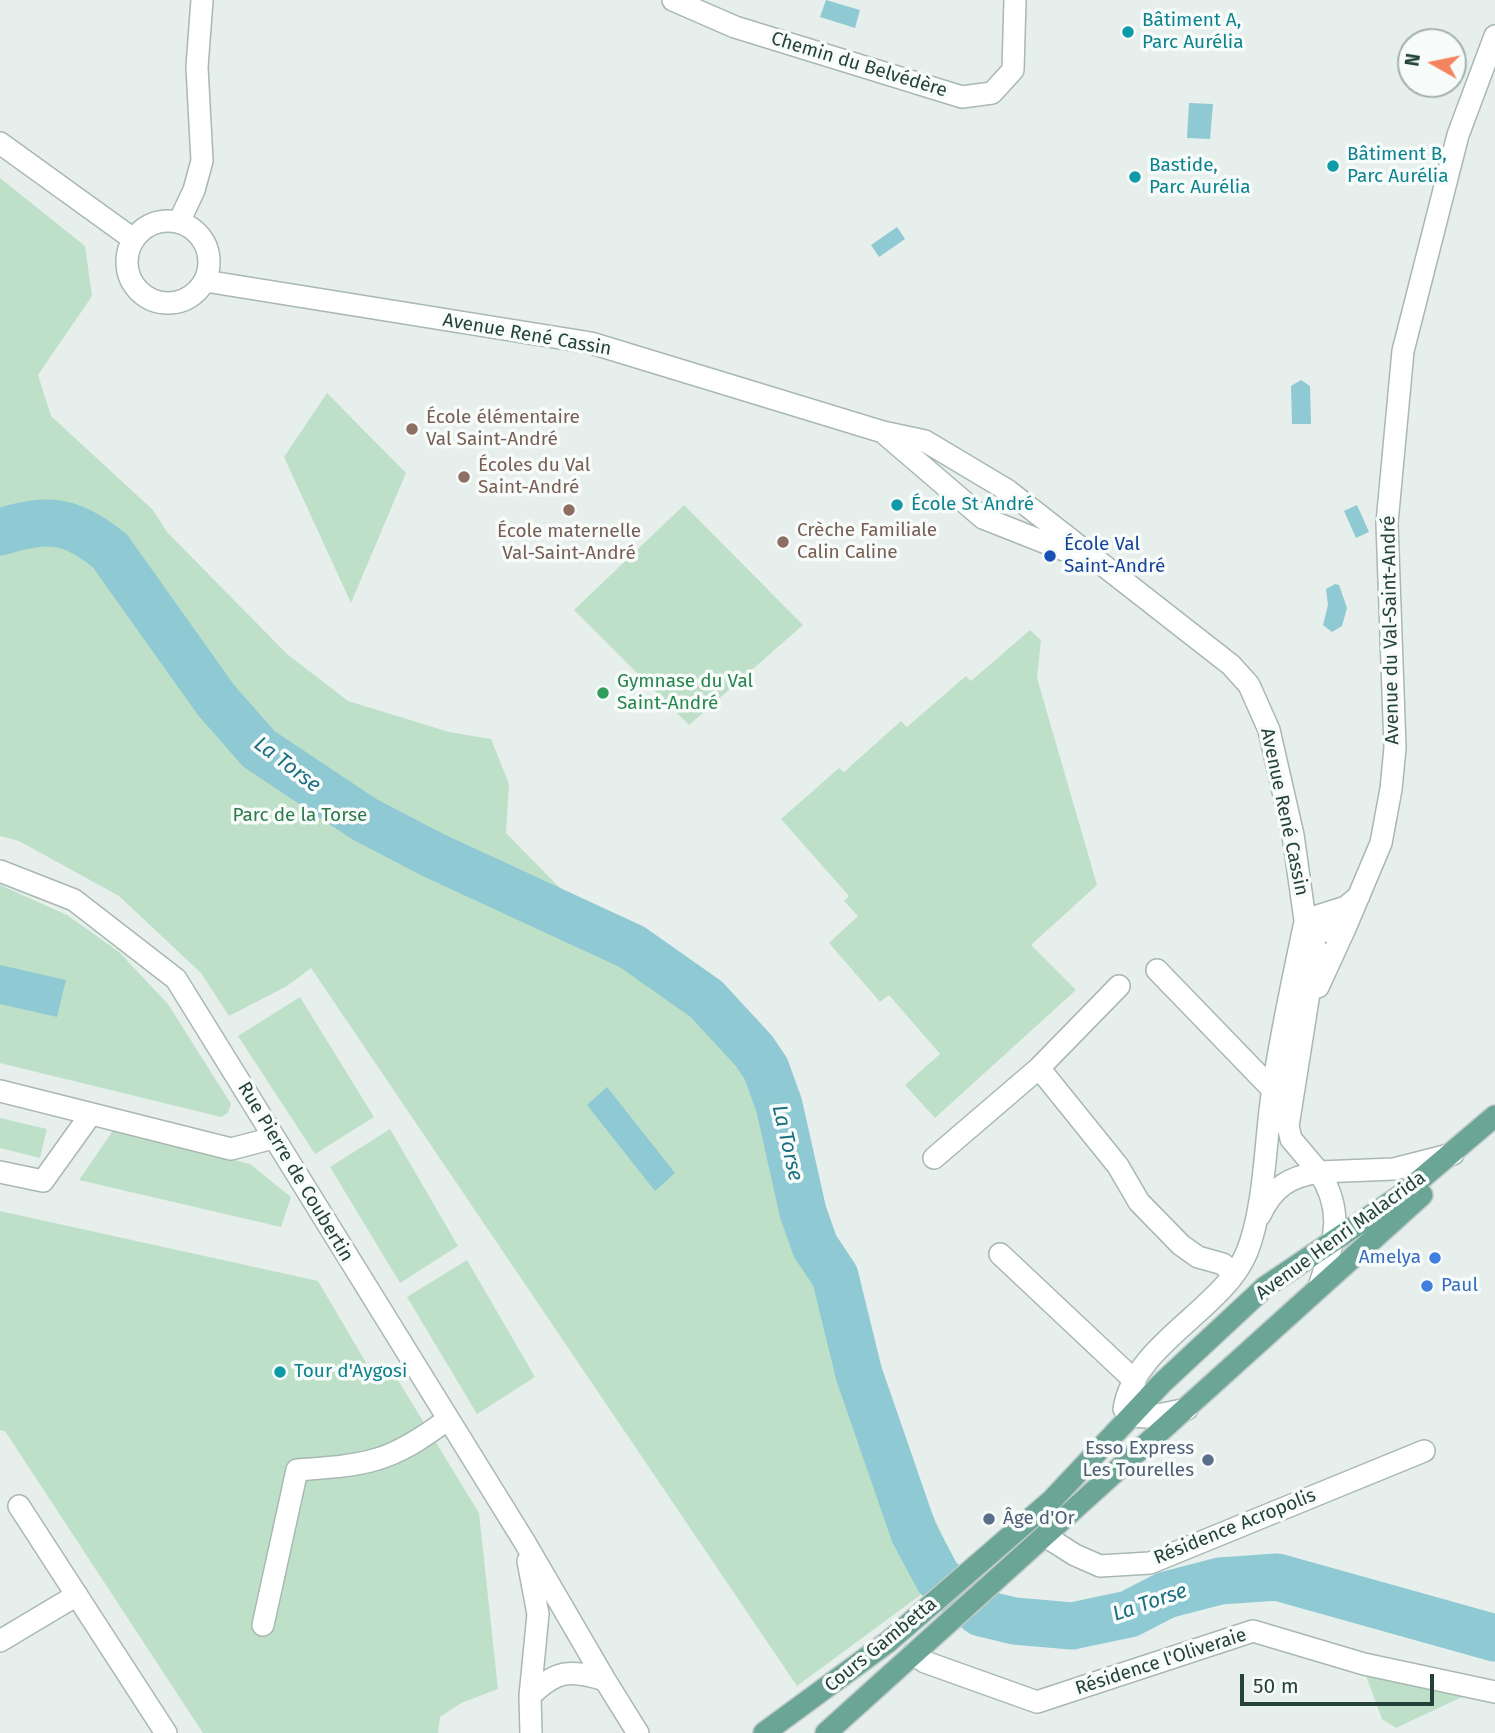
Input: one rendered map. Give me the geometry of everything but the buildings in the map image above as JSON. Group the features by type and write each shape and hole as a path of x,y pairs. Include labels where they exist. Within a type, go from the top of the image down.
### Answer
{"main road":[{"name":"Avenue Henri Malacrida","path":"960,1580 1052,1500 1096,1450 1130,1399 1265,1287 1403,1194 1495,1116"},
{"name":"Avenue Henri Malacrida","path":"976,1598 1319,1287 1495,1132"},
{"name":"Cours Gambetta","path":"764,1733 845,1676 960,1580"},
{"name":"Cours Gambetta","path":"825,1733 976,1598"},
{"name":"Cours Gambetta","path":"800,1707 817,1714 821,1720 819,1733"}],"street":[{"path":"178,222 194,190 202,161 197,67 202,0"},
{"name":"Chemin du Belvédère","path":"673,0 735,27 962,97 992,93 1013,70 1015,0"},
{"name":"Avenue du Val-Saint-André","path":"1306,1018 1381,843 1395,748 1387,523 1403,351 1458,135 1495,36"},
{"path":"0,143 133,239"},
{"path":"178,222 200,235 207,247 209,267 205,281 189,297 176,303 155,301 143,295 131,281 127,267 128,252 133,239 153,223 178,222"},
{"name":"Avenue René Cassin","path":"205,281 591,343 883,432 925,441 1007,489 1231,665 1249,685 1269,730 1293,835 1305,920"},
{"name":"Avenue René Cassin","path":"883,432 983,518 1105,566"},
{"name":"Rue Pierre de Coubertin","path":"0,871 74,900 176,979 524,1541 638,1733"},
{"path":"1305,920 1346,907 1360,897"},
{"path":"1305,920 1320,931 1329,933 1346,926"},
{"path":"1255,1226 1273,1090 1305,920"},
{"name":"Avenue du Val-Saint-André","path":"1305,920 1315,949 1288,1126 1292,1139 1319,1172 1336,1204 1332,1242 1319,1287"},
{"path":"1157,970 1273,1090"},
{"path":"934,1158 1039,1068 1119,986"},
{"path":"1039,1068 1118,1166 1147,1210 1181,1245 1198,1257 1223,1265 1234,1274"},
{"path":"0,1091 232,1149 273,1138"},
{"path":"0,1172 43,1181 91,1114"},
{"path":"1130,1399 1148,1362 1234,1274 1246,1254 1268,1197 1280,1185 1297,1176 1319,1172 1394,1169 1453,1154"},
{"path":"1000,1254 1148,1417 1187,1409"},
{"path":"263,1625 297,1470 364,1465 412,1446 448,1419"},
{"name":"Résidence Acropolis","path":"1045,1536 1074,1555 1100,1566 1150,1563 1424,1451"},
{"path":"19,1506 166,1733"},
{"path":"524,1541 538,1614 530,1696 531,1733"},
{"path":"0,1642 77,1595"},
{"name":"Résidence l'Oliveraie","path":"914,1654 925,1662 1037,1703 1253,1630 1364,1664 1495,1692"},
{"path":"530,1696 549,1678 568,1672 605,1680"}],"green space":[{"name":"Parc de la Torse","path":"0,178 85,246 92,296 38,375 51,416 153,510 167,532 287,654 348,701 449,732 491,739 509,784 506,833 609,938 691,995 771,1060 795,1142 793,1206 957,1568 797,1686 311,968 287,986 229,1016 201,973 119,896 19,841 0,836"},
{"path":"327,393 406,473 351,603 284,457"},
{"path":"684,505 803,625 689,725 574,610"},
{"path":"1030,630 1041,640 1037,678 1097,885 1031,945 1076,990 935,1118 905,1085 940,1054 889,995 880,1002 829,943 858,916 844,901 849,896 781,819 839,768 844,772 901,721 907,727 966,676 971,681"},
{"path":"0,885 67,915 119,952 168,1004 231,1104 228,1113 221,1117 0,1063"},
{"path":"300,997 374,1117 315,1154 238,1036"},
{"path":"0,1118 47,1129 40,1158 0,1148"},
{"path":"114,1129 250,1164 291,1197 281,1227 79,1180"},
{"path":"390,1129 458,1246 400,1283 330,1167"},
{"path":"0,1211 318,1281 375,1378 393,1372 479,1513 498,1689 461,1703 440,1717 438,1733 203,1733 5,1431 0,1430"},
{"path":"467,1260 535,1377 477,1414 407,1297"},
{"path":"1366,1676 1462,1697 1396,1728 1382,1719"}],"water":[{"path":"826,0 860,10 855,28 820,17"},
{"path":"1189,103 1213,104 1210,139 1187,138"},
{"path":"897,227 905,239 879,257 871,245"},
{"path":"1301,380 1310,386 1311,424 1292,424 1291,386"},
{"path":"1357,505 1369,532 1356,538 1344,511"},
{"path":"1335,584 1339,585 1347,608 1342,626 1332,632 1323,625 1328,605 1326,589"},
{"path":"0,965 66,980 57,1017 0,1004"},
{"path":"607,1087 675,1173 655,1191 587,1105"}],"waterway":[{"name":"La Torse","path":"0,532 46,523 71,527 96,540 110,551 216,700 259,749 364,819 433,855 632,947 706,999 754,1051 766,1069 779,1105 803,1212 815,1246 835,1276 859,1374 914,1533 938,1578 981,1613 1014,1621 1072,1626 1129,1614 1166,1595 1220,1581 1277,1577 1495,1638"}],"place":[{"name":"Bâtiment A, Parc Aurélia","path":"1128,32"},
{"name":"Bâtiment B, Parc Aurélia","path":"1333,166"},
{"name":"Bastide, Parc Aurélia","path":"1135,177"},
{"name":"École élémentaire Val Saint-André","path":"412,429"},
{"name":"Écoles du Val Saint-André","path":"464,477"},
{"name":"École St André","path":"897,505"},
{"name":"École maternelle Val-Saint-André","path":"569,510"},
{"name":"Crèche Familiale Calin Caline","path":"783,542"},
{"name":"École Val Saint-André","path":"1050,556"},
{"name":"Gymnase du Val Saint-André","path":"603,693"},
{"name":"Amelya","path":"1435,1258"},
{"name":"Paul","path":"1427,1286"},
{"name":"Tour d'Aygosi","path":"280,1372"},
{"name":"Esso Express Les Tourelles","path":"1208,1460"},
{"name":"Âge d'Or","path":"989,1519"}]}
